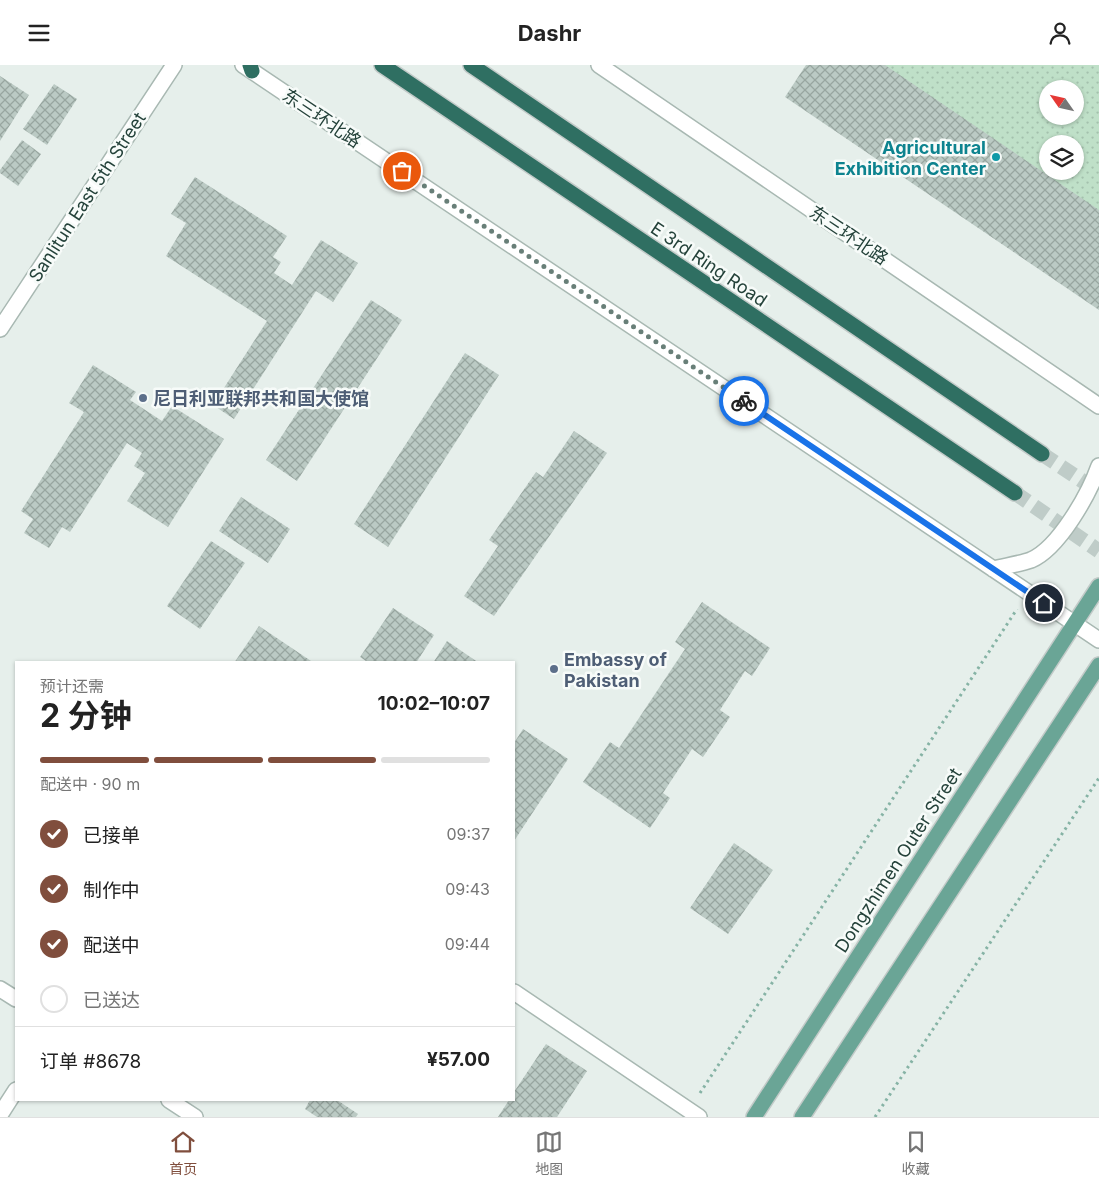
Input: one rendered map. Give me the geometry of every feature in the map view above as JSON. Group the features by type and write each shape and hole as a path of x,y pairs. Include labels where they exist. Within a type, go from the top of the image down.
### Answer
{"highway":[{"name":"E 3rd Ring Road","path":"382,65 1015,493"},
{"name":"E 3rd Ring Road","path":"471,65 1042,454"}],"main road":[{"name":"Dongzhimen Outer Street","path":"754,1117 1099,586"},
{"path":"802,1117 1099,665"}],"street":[{"name":"Sanlitun East 5th Street","path":"0,329 174,65"},
{"name":"东三环北路","path":"599,65 1099,406"},
{"name":"东三环北路","path":"248,67 1099,640"},
{"path":"993,569 1032,560 1050,547 1072,519 1089,489 1099,466"},
{"path":"0,989 15,998"},
{"path":"515,993 694,1114"},
{"path":"0,1115 15,1092"},
{"path":"171,1101 195,1117"}],"path":[{"path":"694,1114 1028,592"},
{"path":"874,1117 1099,778"}],"green space":[{"name":"Agricultural Exhibition Center","path":"807,65 1099,65 1099,262"}],"building":[{"path":"806,65 885,65 1039,169 1039,180 1055,180 1099,210 1099,310 785,97"},
{"path":"0,76 29,95 0,141"},
{"path":"54,84 77,99 47,145 23,129"},
{"path":"22,140 41,154 18,186 0,173 0,170"},
{"path":"195,177 287,236 273,257 281,262 274,273 292,285 321,240 358,263 333,302 316,291 234,419 213,405 267,321 166,256 186,223 171,214"},
{"path":"371,300 402,320 297,481 266,460"},
{"path":"465,353 499,375 388,547 354,524"},
{"path":"93,365 136,392 130,400 162,421 172,406 224,439 168,527 127,501 145,473 134,466 142,453 127,443 70,532 62,527 49,548 24,533 33,519 21,511 84,412 69,403"},
{"path":"574,431 607,453 494,616 464,596 498,546 489,540 536,472 543,477"},
{"path":"241,497 290,529 268,563 219,531"},
{"path":"211,541 245,563 200,629 167,606"},
{"path":"702,602 770,648 752,676 745,671 720,710 730,717 703,757 692,749 663,793 670,798 650,828 583,782 610,742 619,748 685,649 675,642"},
{"path":"393,608 434,635 417,661 366,661 360,657"},
{"path":"259,626 311,661 235,661"},
{"path":"447,641 476,661 434,661"},
{"path":"523,729 568,759 515,839 515,741"},
{"path":"734,843 773,870 728,934 690,908"},
{"path":"546,1044 587,1071 557,1117 498,1117 508,1101 515,1101 515,1090"},
{"path":"309,1101 338,1101 358,1114 356,1117 317,1117 305,1109"}],"tunnel":[{"path":"1042,454 1099,492"},
{"path":"1015,493 1099,551"}],"way so far":[{"path":"402,171 744,401"}],"place":[{"name":"Agricultural Exhibition Center","path":"996,157"},
{"name":"尼日利亚联邦共和国大使馆","path":"143,398"},
{"name":"Embassy of Pakistan","path":"554,669"}],"route":[{"path":"744,401 1044,603"}]}
